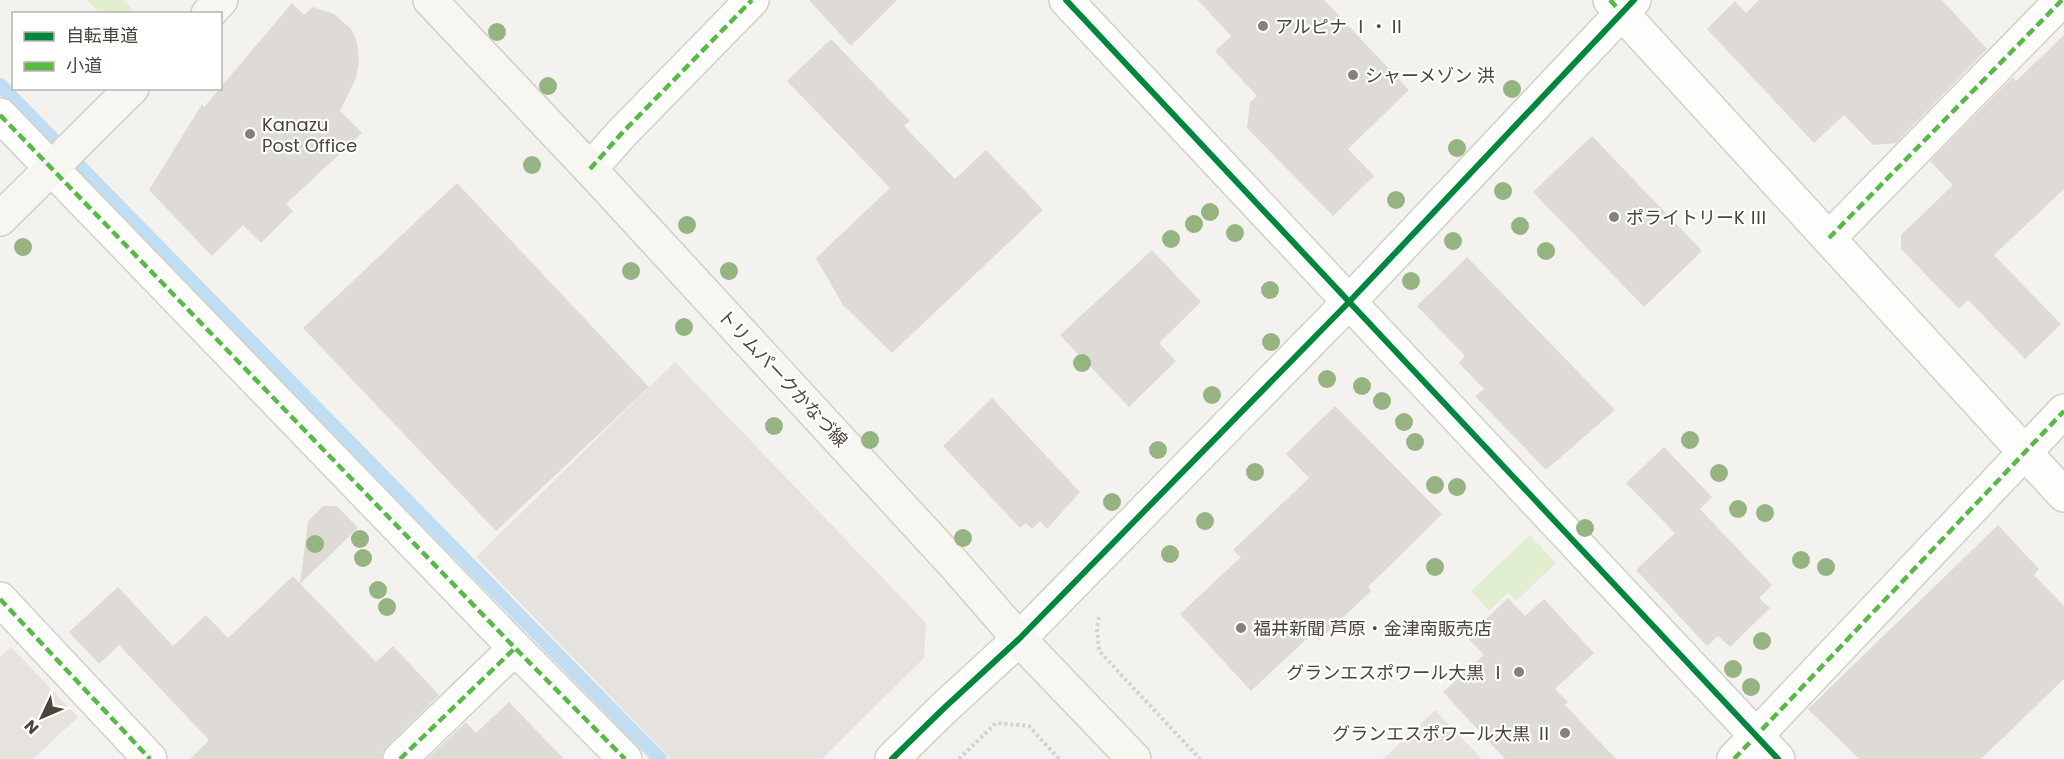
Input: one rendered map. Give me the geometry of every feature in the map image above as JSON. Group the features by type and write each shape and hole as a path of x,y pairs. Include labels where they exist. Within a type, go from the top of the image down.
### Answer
{"main road":[{"path":"209,12 221,0"},
{"name":"トリムパークかなづ線","path":"430,0 590,169 953,563 1019,639 1134,759"},
{"path":"0,219 130,90"}],"street":[{"path":"590,169 622,133 752,0"},
{"path":"1066,0 1767,747"},
{"path":"1829,238 2062,0"},
{"path":"892,759 1019,639 1348,302 1622,4 1829,238 2064,495"},
{"path":"0,115 625,759"},
{"path":"1734,759 1767,747 2024,452 2064,411"},
{"path":"0,599 150,759"},
{"path":"400,759 515,648"}],"path":[{"path":"1101,611 1097,628 1099,651 1200,759"},
{"path":"959,759 996,723 1029,726 1059,759"}],"green space":[{"path":"87,0 123,0 134,11 132,12 99,12"},
{"path":"1530,535 1556,563 1516,601 1508,593 1489,611 1471,591"}],"shaded area":[{"path":"675,362 926,623 924,658 822,759 671,759 476,557"},
{"path":"11,647 78,717 33,759 0,759 0,657"},
{"path":"1435,710 1482,759 1383,759"}],"building":[{"path":"809,0 897,0 851,46"},
{"path":"1198,0 1324,0 1409,90 1348,149 1374,176 1333,216 1247,128 1250,102 1257,96 1215,51 1231,36"},
{"path":"1759,0 1942,0 1987,49 1896,143 1873,145 1844,115 1814,143 1707,29 1735,1 1746,13"},
{"path":"292,3 304,15 313,7 334,14 351,29 357,42 359,61 356,78 340,111 362,133 286,204 293,211 261,243 243,225 212,256 149,190 202,104 204,107 218,90 222,90 222,86"},
{"path":"2064,35 2064,189 1994,255 2061,324 2025,359 1968,300 1959,309 1901,249 1901,235 1953,185 1930,161 2013,77 2016,81"},
{"path":"831,39 910,121 904,126 955,179 986,150 1043,210 892,353 843,305 816,258 890,188 787,81"},
{"name":"ポライトリーK Ⅲ","path":"1592,136 1702,251 1644,307 1533,192"},
{"path":"457,183 649,387 496,531 303,328"},
{"path":"1152,250 1201,302 1159,343 1176,361 1129,407 1060,335"},
{"path":"1467,257 1615,410 1546,470 1475,396 1484,389 1459,363 1465,356 1417,306"},
{"path":"992,398 1080,492 1047,529 1040,521 1032,529 1026,523 1020,528 943,446"},
{"path":"1335,406 1442,514 1368,587 1371,591 1319,640 1313,633 1251,691 1180,614 1241,557 1233,550 1309,478 1286,454"},
{"path":"1664,447 1712,497 1700,509 1772,585 1759,598 1770,608 1730,647 1718,636 1707,646 1636,570 1675,533 1626,483"},
{"path":"323,506 337,506 358,528 300,584 308,521"},
{"path":"1998,525 2039,569 2034,575 2064,606 2064,679 1981,759 1859,759 1808,709"},
{"path":"293,576 376,662 393,646 439,695 387,746 382,753 382,759 190,759 209,740 119,645 99,664 69,632 118,587 173,646 206,615 228,638"},
{"name":"グランエスポワール大黒 Ⅰ","path":"1508,598 1525,616 1544,599 1594,653 1555,689 1568,702 1565,705 1616,759 1505,759 1443,692 1484,655 1467,637"},
{"path":"509,702 564,759 427,759 466,722 476,733"}],"waterway":[{"path":"0,85 660,759"}],"marked path":[{"path":"590,169 622,133 752,0"},
{"path":"1610,0 1622,13"},
{"path":"1829,238 2062,0"},
{"path":"0,115 625,759"},
{"path":"1734,759 2064,411"},
{"path":"0,599 150,759"},
{"path":"400,759 515,648"}],"cycle path":[{"path":"1066,0 1778,759"},
{"path":"892,759 1019,639 1349,302 1634,0"}],"place":[{"name":"アルピナ Ⅰ・Ⅱ","path":"1263,26"},
{"name":"シャーメゾン 洪","path":"1353,75"},
{"name":"Kanazu Post Office","path":"250,134"},
{"name":"ポライトリーK Ⅲ","path":"1614,217"},
{"name":"福井新聞 芦原・金津南販売店","path":"1241,628"},
{"name":"グランエスポワール大黒 Ⅰ","path":"1519,672"},
{"name":"グランエスポワール大黒 Ⅱ","path":"1565,733"}]}
